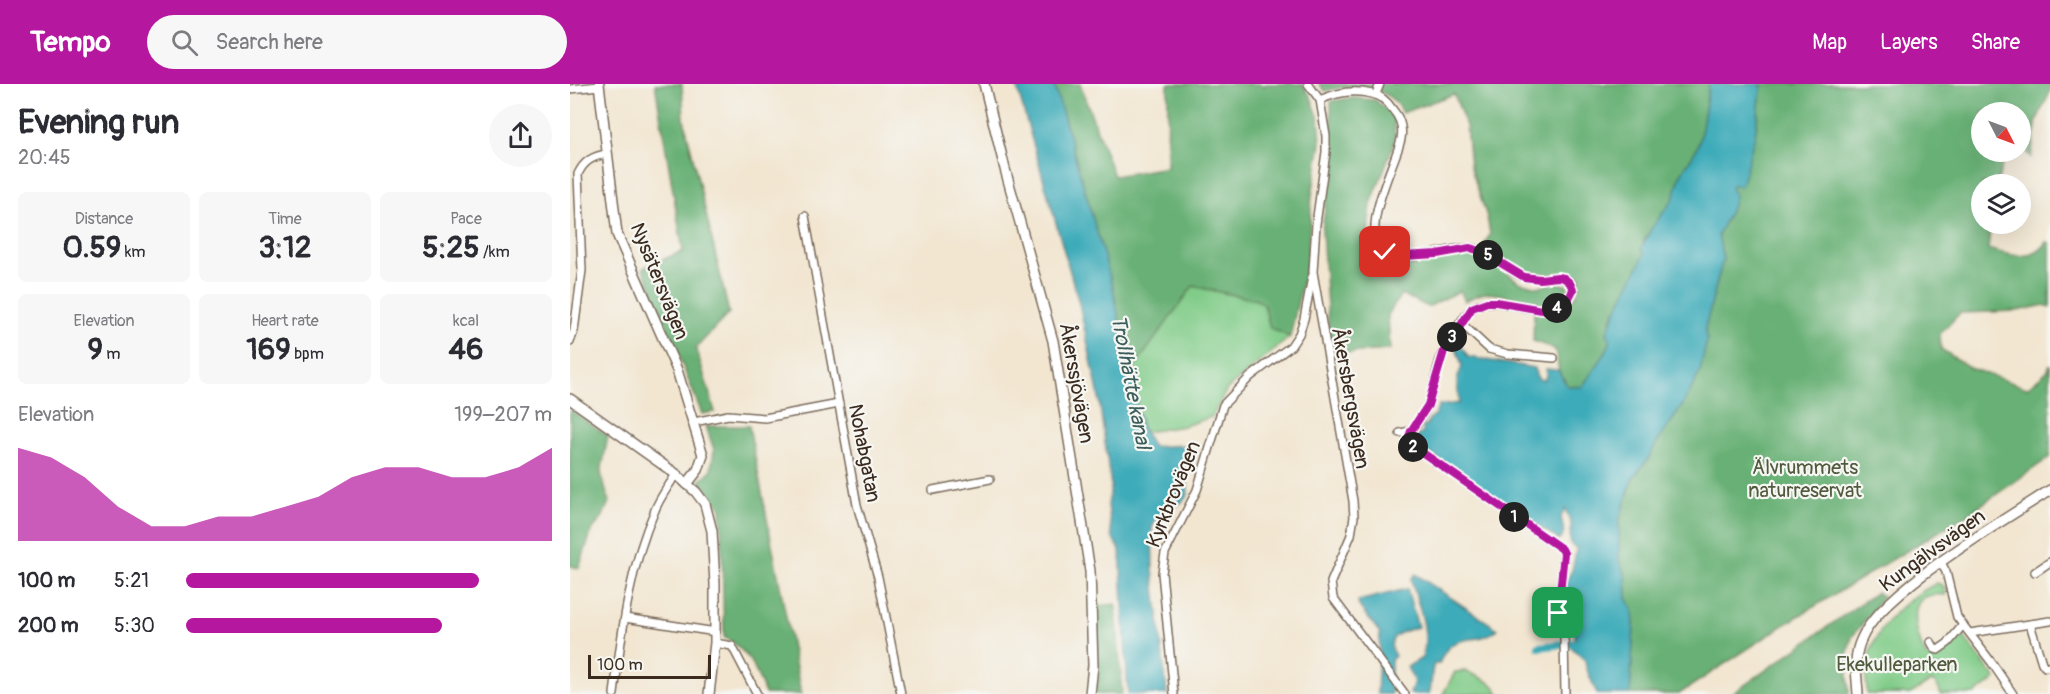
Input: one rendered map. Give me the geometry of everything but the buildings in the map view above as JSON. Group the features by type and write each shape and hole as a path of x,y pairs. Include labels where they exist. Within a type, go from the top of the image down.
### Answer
{"street":[{"name":"Åkerssjövägen","path":"984,84 1053,341 1087,546 1093,665 1090,694"},
{"name":"Åkersbergsvägen","path":"1308,84 1320,100 1326,136 1313,272 1354,517 1351,535 1331,582 1333,598 1403,693"},
{"path":"1376,94 1380,84"},
{"path":"570,89 599,85"},
{"name":"Nysätersvägen","path":"599,85 617,234 677,370 703,456 699,470 687,484"},
{"path":"1320,100 1341,92 1361,91 1376,94 1389,104 1398,116 1401,138 1382,190 1376,218 1375,237 1380,248 1393,255 1403,256 1437,254 1470,248 1481,251 1524,277 1540,279 1558,277 1570,283 1572,287 1568,300 1556,309 1542,310 1487,302 1472,308 1440,361 1428,405 1411,431 1407,442 1562,549 1564,553 1558,613 1564,635 1565,694"},
{"path":"570,342 575,323 582,270 578,174 586,161 598,155 607,154"},
{"name":"Nohabgatan","path":"805,216 857,506 878,577 901,694"},
{"name":"Kyrkbrovägen","path":"1174,694 1162,573 1165,552 1197,490 1223,405 1250,376 1291,346 1299,334 1304,319 1313,272"},
{"path":"1461,323 1489,349 1508,354 1554,358"},
{"path":"570,399 676,474 705,504 712,531 716,632 710,694"},
{"path":"694,422 728,415 765,418 838,404"},
{"path":"1400,433 1411,431"},
{"path":"614,694 627,596 642,542 656,507 676,474"},
{"path":"933,490 990,479"},
{"name":"Kungälvsvägen","path":"1858,694 1857,652 1861,638 1869,624 1897,595 1941,562 2050,490"},
{"path":"1941,562 1946,572 1957,617 2013,694"},
{"path":"2035,572 2050,562"},
{"path":"625,618 716,632"},
{"path":"1970,633 2050,621"},
{"path":"2030,624 2042,663 2045,667 2050,666"},
{"path":"1931,642 1938,650 1948,643 1963,625"},
{"path":"716,643 732,646 758,694"}],"green space":[{"path":"655,84 682,84 684,119 729,313 696,348 715,412 702,414 643,268 683,251"},
{"path":"1054,84 1080,84 1114,176 1167,167 1168,84 1260,84 1264,86 1266,84 1302,84 1311,97 1319,119 1321,143 1312,195 1307,262 1290,337 1270,328 1264,305 1257,300 1193,286 1130,373 1112,284"},
{"path":"1319,84 1709,84 1700,140 1695,152 1680,176 1674,198 1644,240 1644,254 1634,279 1613,315 1607,333 1611,340 1605,354 1582,387 1567,386 1560,376 1555,349 1533,341 1534,313 1555,313 1575,297 1579,288 1577,281 1561,273 1552,276 1534,276 1522,273 1485,244 1490,234 1487,217 1470,165 1466,126 1454,94 1402,113 1389,96 1380,91 1347,87 1325,91"},
{"name":"Älvrummets naturreservat","path":"1762,84 2050,84 2050,92 2037,120 2031,157 2031,102 1971,102 1971,162 2003,162 2000,174 1971,174 1971,234 1990,234 1988,249 2020,256 2035,253 2047,242 2050,243 2050,308 2045,305 2017,311 1960,313 1940,334 1941,349 1970,368 2027,388 2047,371 2050,364 2050,457 1968,514 1787,623 1679,694 1630,694 1634,625 1632,609 1627,598 1626,577 1619,560 1619,520 1633,478 1682,406 1700,372 1707,340 1705,328 1723,259 1718,235 1733,205 1735,196 1731,187 1755,135"},
{"path":"1354,98 1375,100 1394,116 1395,141 1371,204 1367,241 1377,263 1404,266 1474,253 1497,265 1519,282 1538,287 1557,282 1568,286 1562,300 1545,304 1487,293 1465,301 1460,291 1428,307 1401,294 1388,315 1390,350 1330,354 1322,230 1332,157 1331,101"},
{"path":"1192,286 1257,300 1264,305 1270,328 1290,337 1227,389 1212,417 1184,426 1145,432 1141,425 1130,373"},
{"path":"570,410 608,436 601,473 609,502 602,518 592,530 579,568 570,566"},
{"path":"706,426 749,426 801,694 765,694 745,654 724,637 721,508 700,481 711,470 714,450"},
{"name":"Ekekulleparken","path":"1937,583 1943,585 1946,595 1924,598 1917,607 1918,633 1925,654 1933,658 1961,633 1996,679 1975,694 1941,694 1937,685 1932,681 1910,694 1867,694 1866,666 1876,639 1902,607"},
{"path":"1877,592 1883,597 1852,637 1847,655 1849,694 1732,694"},
{"path":"1116,604 1122,694 1096,694 1099,669 1097,606"},
{"path":"1465,671 1489,682 1499,694 1443,694 1455,672"}],"water":[{"name":"Trollhätte kanal","path":"1016,84 1054,84 1112,284 1141,425 1152,446 1184,446 1186,449 1188,495 1182,502 1157,517 1152,528 1153,569 1167,694 1128,694 1120,550 1112,537 1108,505 1111,486 1098,392 1079,303"},
{"path":"1709,84 1762,84 1755,135 1742,183 1739,188 1734,184 1731,187 1735,196 1733,205 1718,235 1723,259 1705,328 1707,340 1700,372 1682,406 1633,478 1619,520 1619,560 1626,577 1627,598 1633,609 1630,694 1597,694 1585,660 1571,647 1575,642 1575,629 1568,620 1572,619 1572,616 1566,613 1570,606 1567,601 1570,593 1564,585 1572,570 1577,548 1572,546 1570,540 1571,523 1565,509 1561,517 1564,531 1559,540 1520,513 1515,506 1506,505 1412,443 1416,440 1415,437 1423,433 1423,426 1427,425 1429,419 1435,415 1439,406 1459,403 1457,380 1462,366 1456,348 1462,347 1468,357 1535,368 1539,379 1544,380 1546,369 1558,370 1567,386 1582,387 1605,354 1611,341 1607,333 1644,254 1641,249 1651,229 1674,198 1680,176 1695,152 1700,140"},
{"path":"1415,574 1498,629 1490,634 1451,646 1444,653 1439,664 1434,664 1429,694 1410,694 1414,681 1407,667 1422,658 1425,638 1411,580"},
{"path":"1407,589 1418,627 1401,633 1393,639 1391,644 1395,656 1391,660 1391,694 1377,694 1380,633 1359,606 1358,601"}],"waterway":[{"path":"1539,647 1586,641"}],"route":[{"path":"1385,252 1403,256 1437,254 1470,248 1481,251 1524,277 1564,278 1572,287 1573,290 1568,300 1556,309 1542,310 1496,302 1487,302 1472,308 1444,351 1428,405 1411,431 1407,442 1562,549 1564,553 1558,613"}]}
